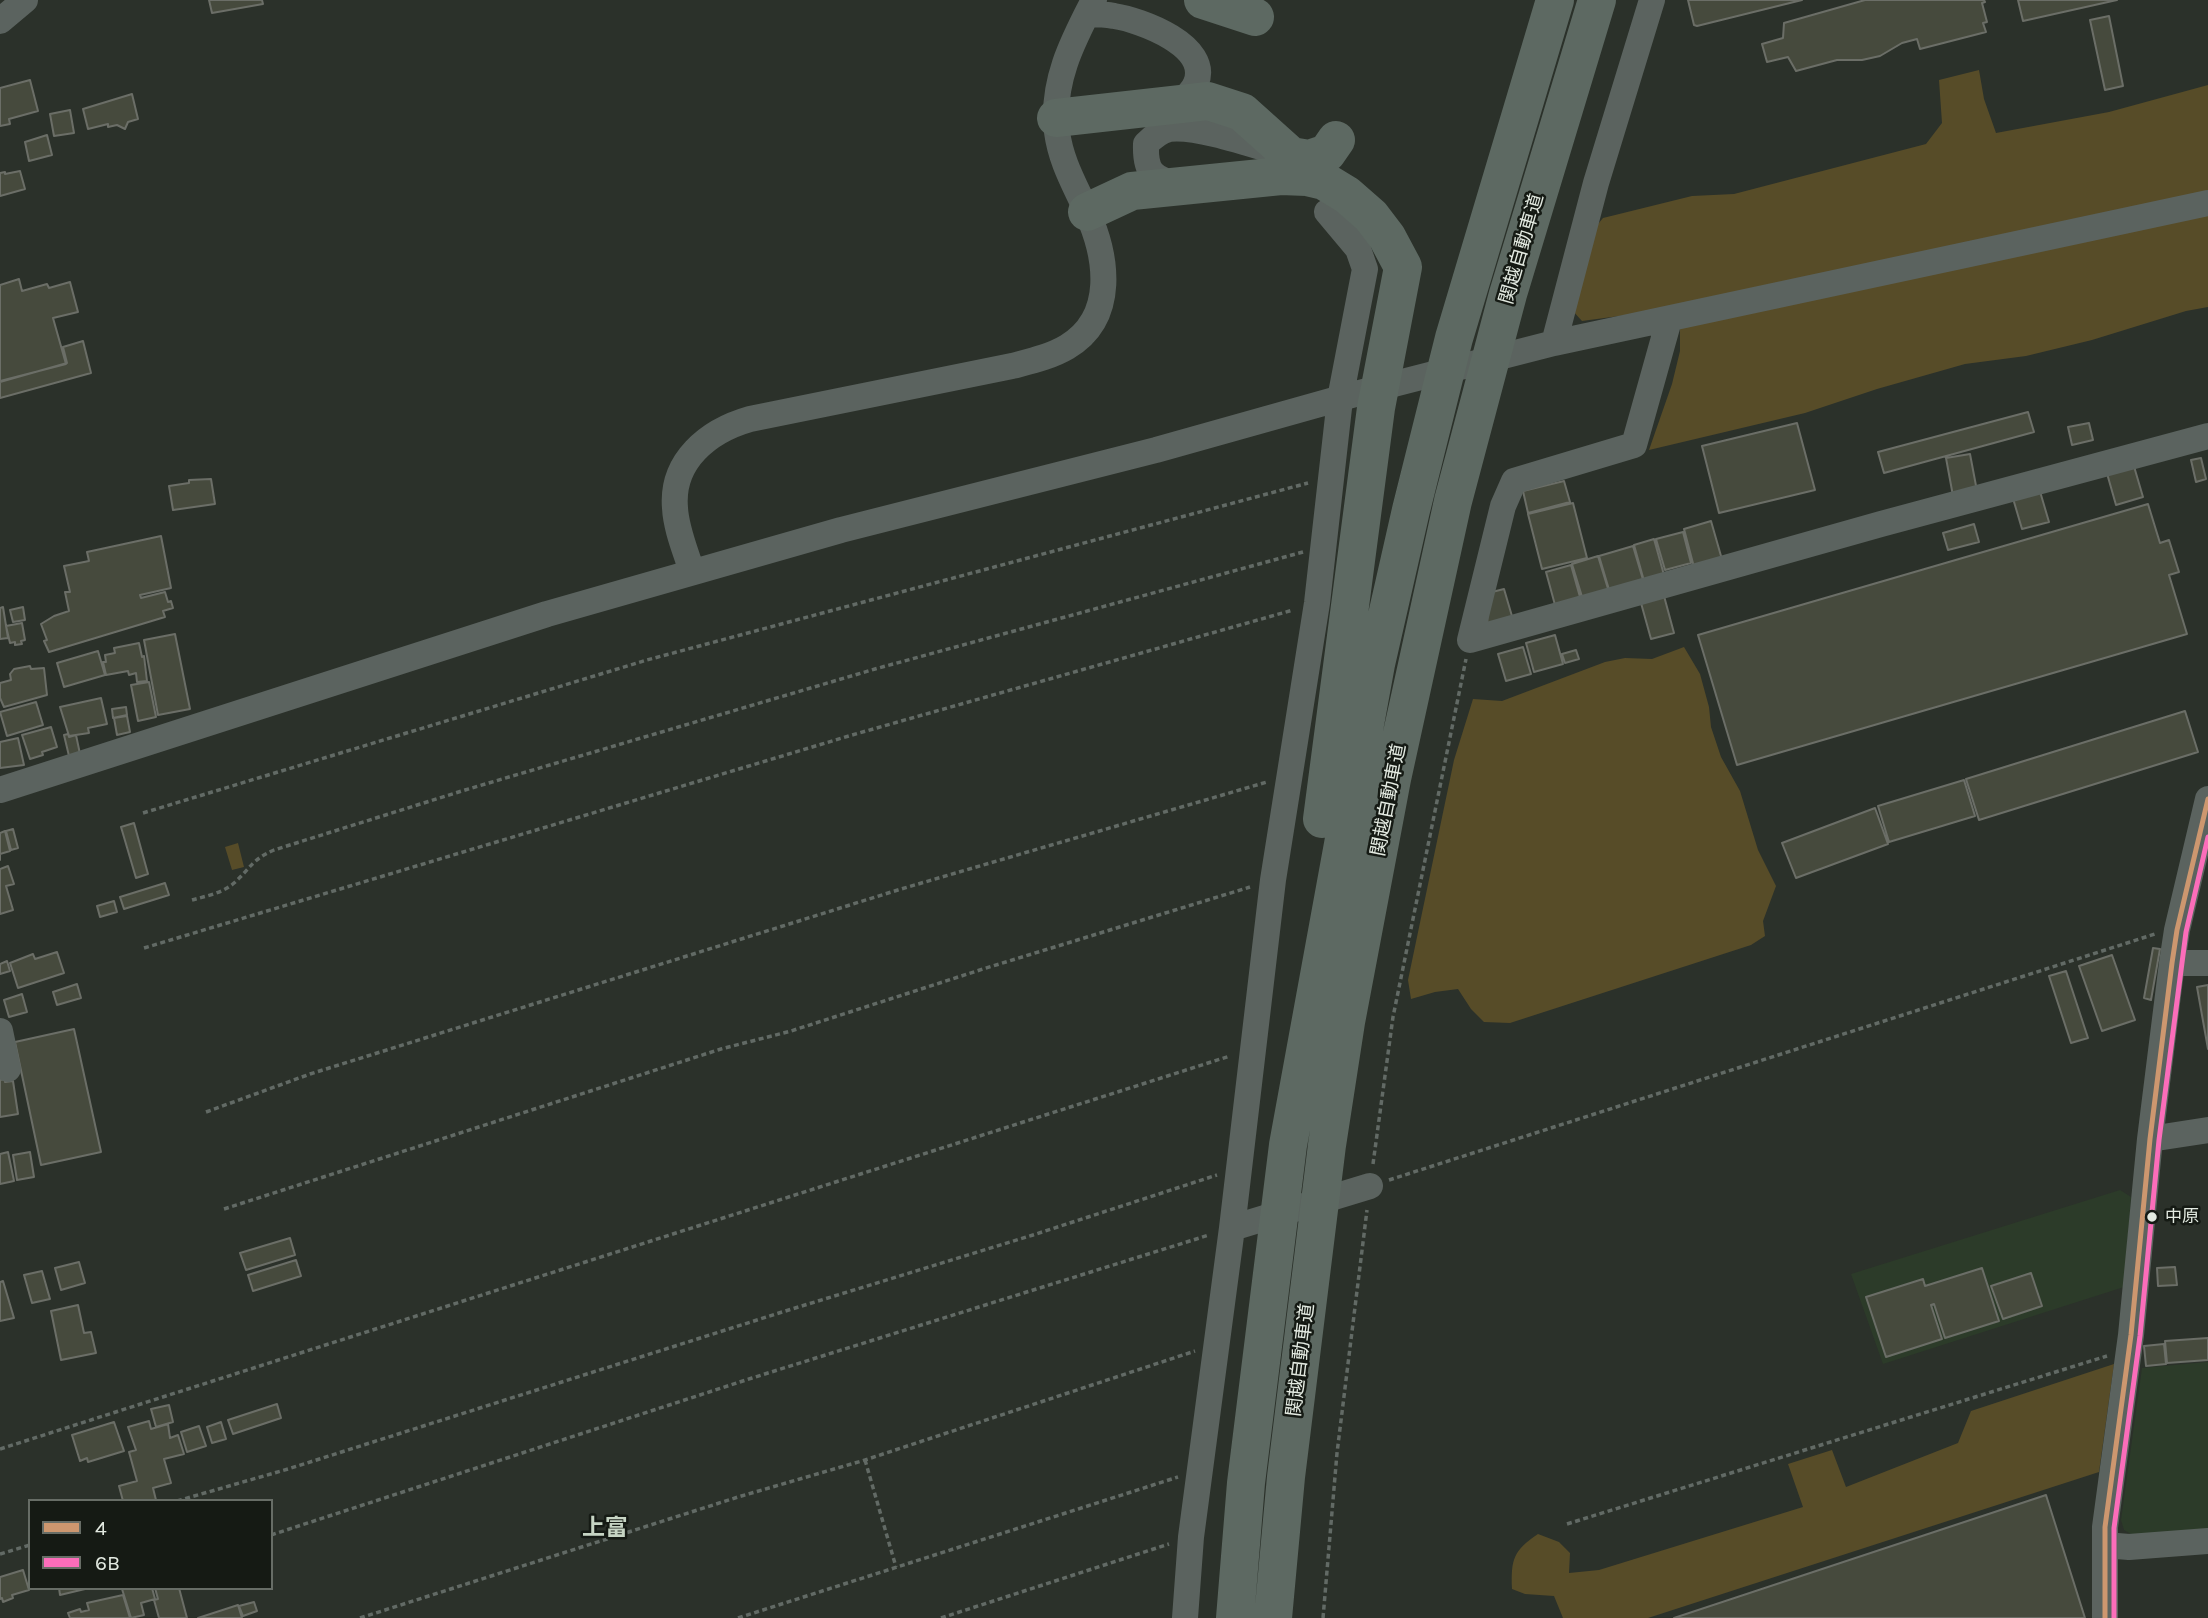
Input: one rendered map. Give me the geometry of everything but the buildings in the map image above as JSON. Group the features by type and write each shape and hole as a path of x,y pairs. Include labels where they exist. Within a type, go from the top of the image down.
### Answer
{"highway":[{"path":"1203,0 1255,17"},
{"name":"関越自動車道","path":"1235,1618 1246,1483 1288,1145 1376,664 1454,338 1555,0"},
{"name":"関越自動車道","path":"1273,1618 1286,1477 1327,1145 1346,1023 1392,779 1453,501 1508,293 1597,0"},
{"path":"1508,293 1621,0"},
{"path":"1056,118 1208,101 1242,112 1291,156 1310,159 1327,153 1336,140"},
{"path":"1087,212 1132,191 1281,176 1307,177 1324,181 1348,195 1371,216 1387,237 1403,267 1374,421 1313,882 1288,1145"}],"street":[{"path":"0,21 25,0"},
{"path":"1554,343 1596,183 1652,0"},
{"path":"692,572 675,510 675,487 681,468 698,447 733,424 1012,366 1048,356 1069,346 1090,325 1103,293 1104,266 1098,239 1065,163 1056,118 1062,68 1090,7 1133,20 1183,44 1195,58 1199,70 1196,84 1179,104"},
{"path":"1180,185 1160,180 1148,170 1145,160 1146,144 1154,136 1168,129 1205,132 1291,156"},
{"path":"0,790 547,614 841,530 1156,450 1554,343 2208,203"},
{"path":"1185,1618 1191,1537 1232,1228 1273,880 1317,603 1330,478 1349,396 1365,269 1358,248 1327,212"},
{"path":"1669,320 1633,445 1514,481 1503,506 1470,640 1881,524 2208,436"},
{"path":"2105,1618 2105,1527 2129,1349 2150,1139 2172,963 2177,930 2208,799"},
{"path":"2172,963 2208,963"},
{"path":"0,1031 8,1069"},
{"path":"2150,1139 2208,1130"},
{"path":"1232,1228 1370,1186"},
{"path":"2105,1545 2129,1547 2208,1541"}],"path":[{"path":"143,813 648,660 1283,487 1330,478"},
{"path":"191,900 221,892 233,884 256,858 274,850 465,790 888,665 1288,555 1323,549"},
{"path":"144,948 852,735 1317,603"},
{"path":"1323,1618 1337,1453 1393,1017 1470,640"},
{"path":"206,1112 310,1074 901,889 1290,775"},
{"path":"224,1209 721,1049 802,1027 1273,880"},
{"path":"1370,1186 2167,929 2177,930"},
{"path":"0,1449 1252,1049"},
{"path":"184,1499 288,1469 1034,1235 1239,1168"},
{"path":"273,1534 752,1378 1232,1228"},
{"path":"360,1618 738,1497 865,1460 1216,1344"},
{"path":"1567,1524 2129,1349"},
{"path":"865,1460 896,1567"},
{"path":"738,1618 1200,1470"},
{"path":"942,1618 1191,1537"},
{"path":"0,1554 28,1546"}],"shaded area":[{"path":"1979,70 1984,99 1996,133 2109,112 2208,85 2208,307 2026,356 1965,364 1805,413 1649,450 1672,384 1680,351 1680,314 1642,313 1582,321 1572,310 1593,230 1603,218 1692,196 1734,194 1926,144 1942,123 1939,80"},
{"path":"1684,647 1700,674 1709,707 1711,727 1721,757 1740,791 1758,850 1776,886 1763,921 1765,936 1751,945 1510,1023 1484,1022 1471,1009 1458,989 1411,999 1408,980 1454,760 1473,699 1502,701 1605,662 1625,658 1652,659"},
{"path":"238,843 244,867 232,870 225,847"},
{"path":"2120,1190 2131,1197 2124,1287 1883,1364 1851,1274"},
{"path":"2208,1362 2208,1530 2133,1535 2124,1530 2121,1520 2142,1368"},
{"path":"2114,1364 2099,1472 1648,1618 1563,1618 1554,1596 1525,1594 1512,1589 1515,1557 1523,1546 1538,1534 1559,1542 1570,1553 1569,1573 1599,1570 1803,1507 1788,1464 1832,1450 1846,1487 1958,1443 1971,1411"}],"transit line":[{"name":"4","path":"2105,1618 2105,1527 2131,1335 2150,1139 2172,963 2177,930 2208,799"},
{"name":"6B","path":"2114,1618 2114,1528 2140,1336 2159,1140 2186,932 2208,837"}],"place":[{"name":"中原","path":"2152,1217"}],"district":[{"name":"上富","path":"605,1528"}]}
